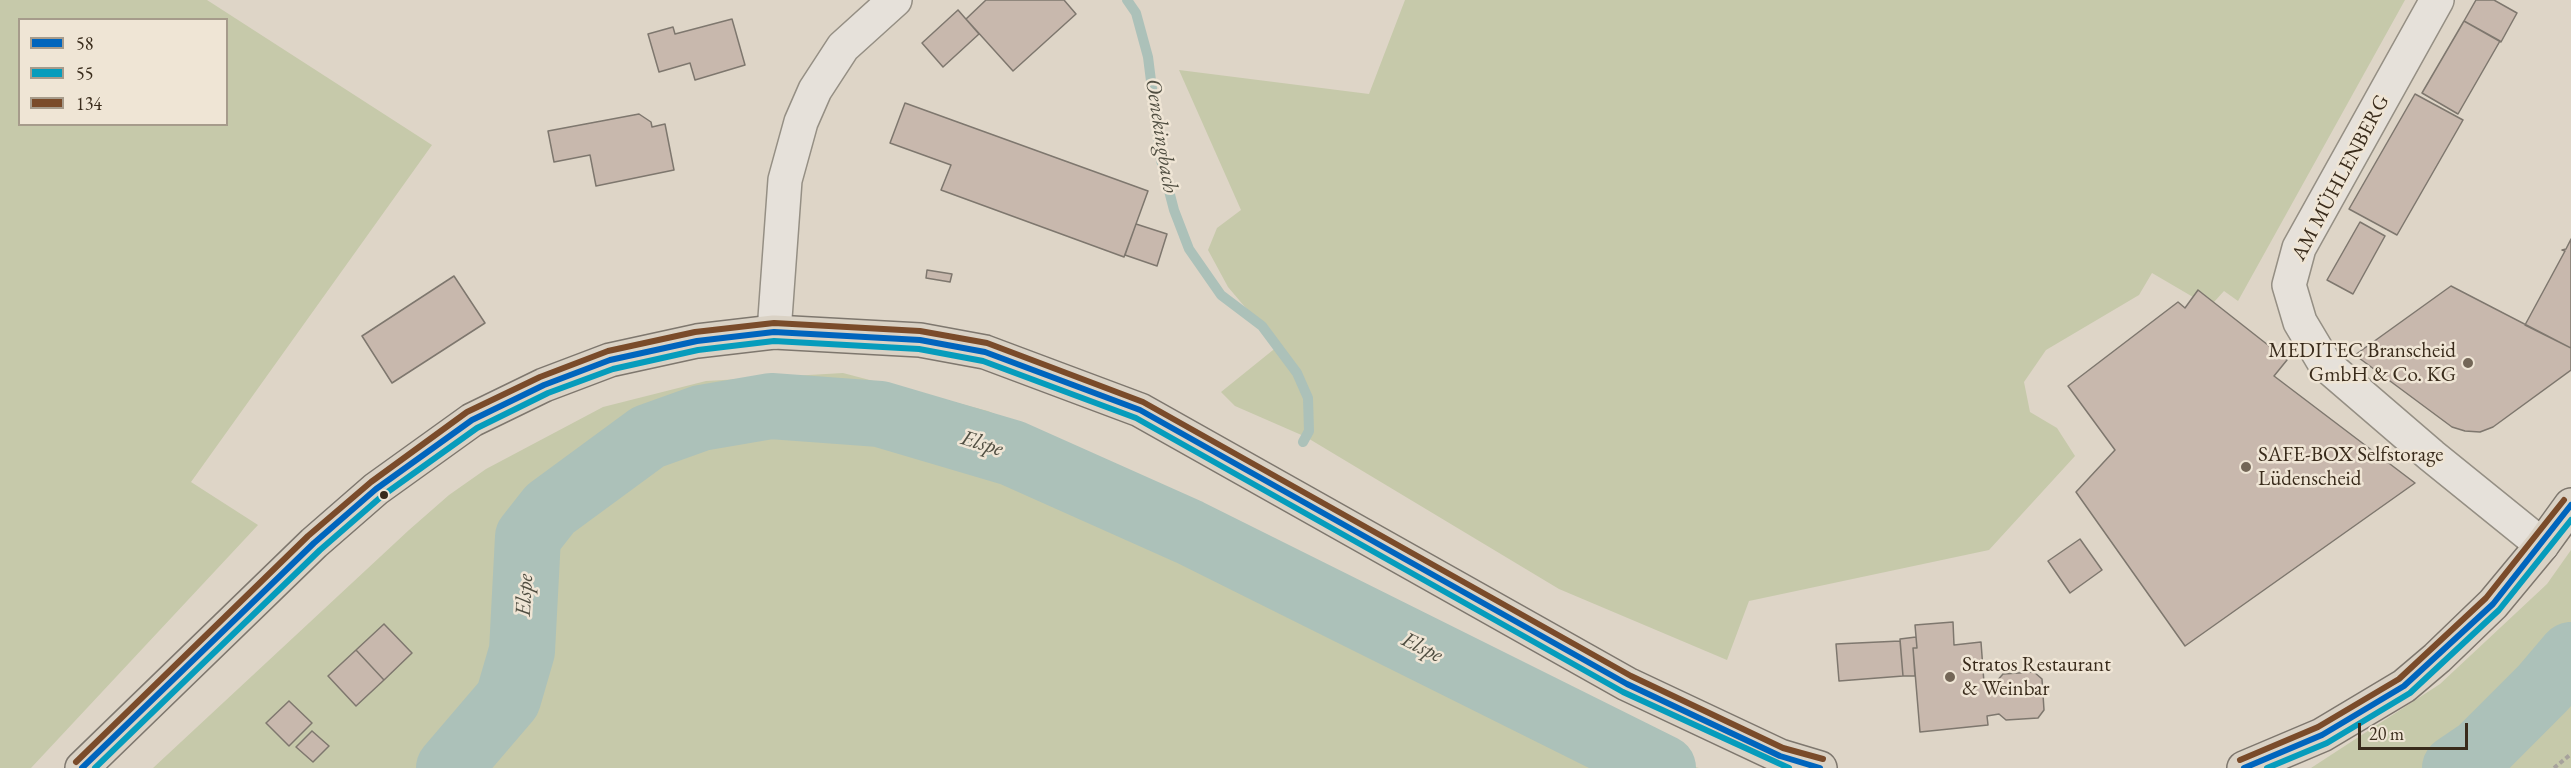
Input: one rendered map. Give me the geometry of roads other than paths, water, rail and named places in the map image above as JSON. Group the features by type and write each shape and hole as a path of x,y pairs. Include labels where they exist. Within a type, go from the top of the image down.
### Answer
{"main road":[{"path":"82,768 314,543 376,489 472,420 544,386 610,360 697,341 774,332 920,340 985,352 1140,410 1627,684 1780,756 1820,768"},
{"path":"2244,768 2322,735 2404,686 2474,624 2542,544 2571,505"}],"street":[{"path":"774,332 785,180 801,122 815,90 843,46 895,0"},
{"name":"AM MÜHLENBERG","path":"2437,0 2300,248 2289,285 2300,322 2325,364 2432,456 2542,544"}],"waterway":[{"name":"Oenekingbach","path":"1127,0 1136,13 1148,57 1161,160 1174,210 1189,249 1221,295 1262,326 1297,373 1308,398 1309,431 1303,442"},
{"name":"Elspe","path":"449,768 508,699 522,651 528,537 550,509 648,437 701,418 771,406 880,414 1012,453 1189,532 1663,768"},
{"name":"Oenekingbach","path":"1123,503 1129,494"},
{"name":"Elspe","path":"2455,768 2480,751 2543,688 2571,655"}],"place":[{"name":"MEDITEC Branscheid GmbH & Co. KG","path":"2468,363"},
{"name":"SAFE-BOX Selfstorage Lüdenscheid","path":"2246,467"},
{"name":"Stratos Restaurant & Weinbar","path":"1950,677"}]}
